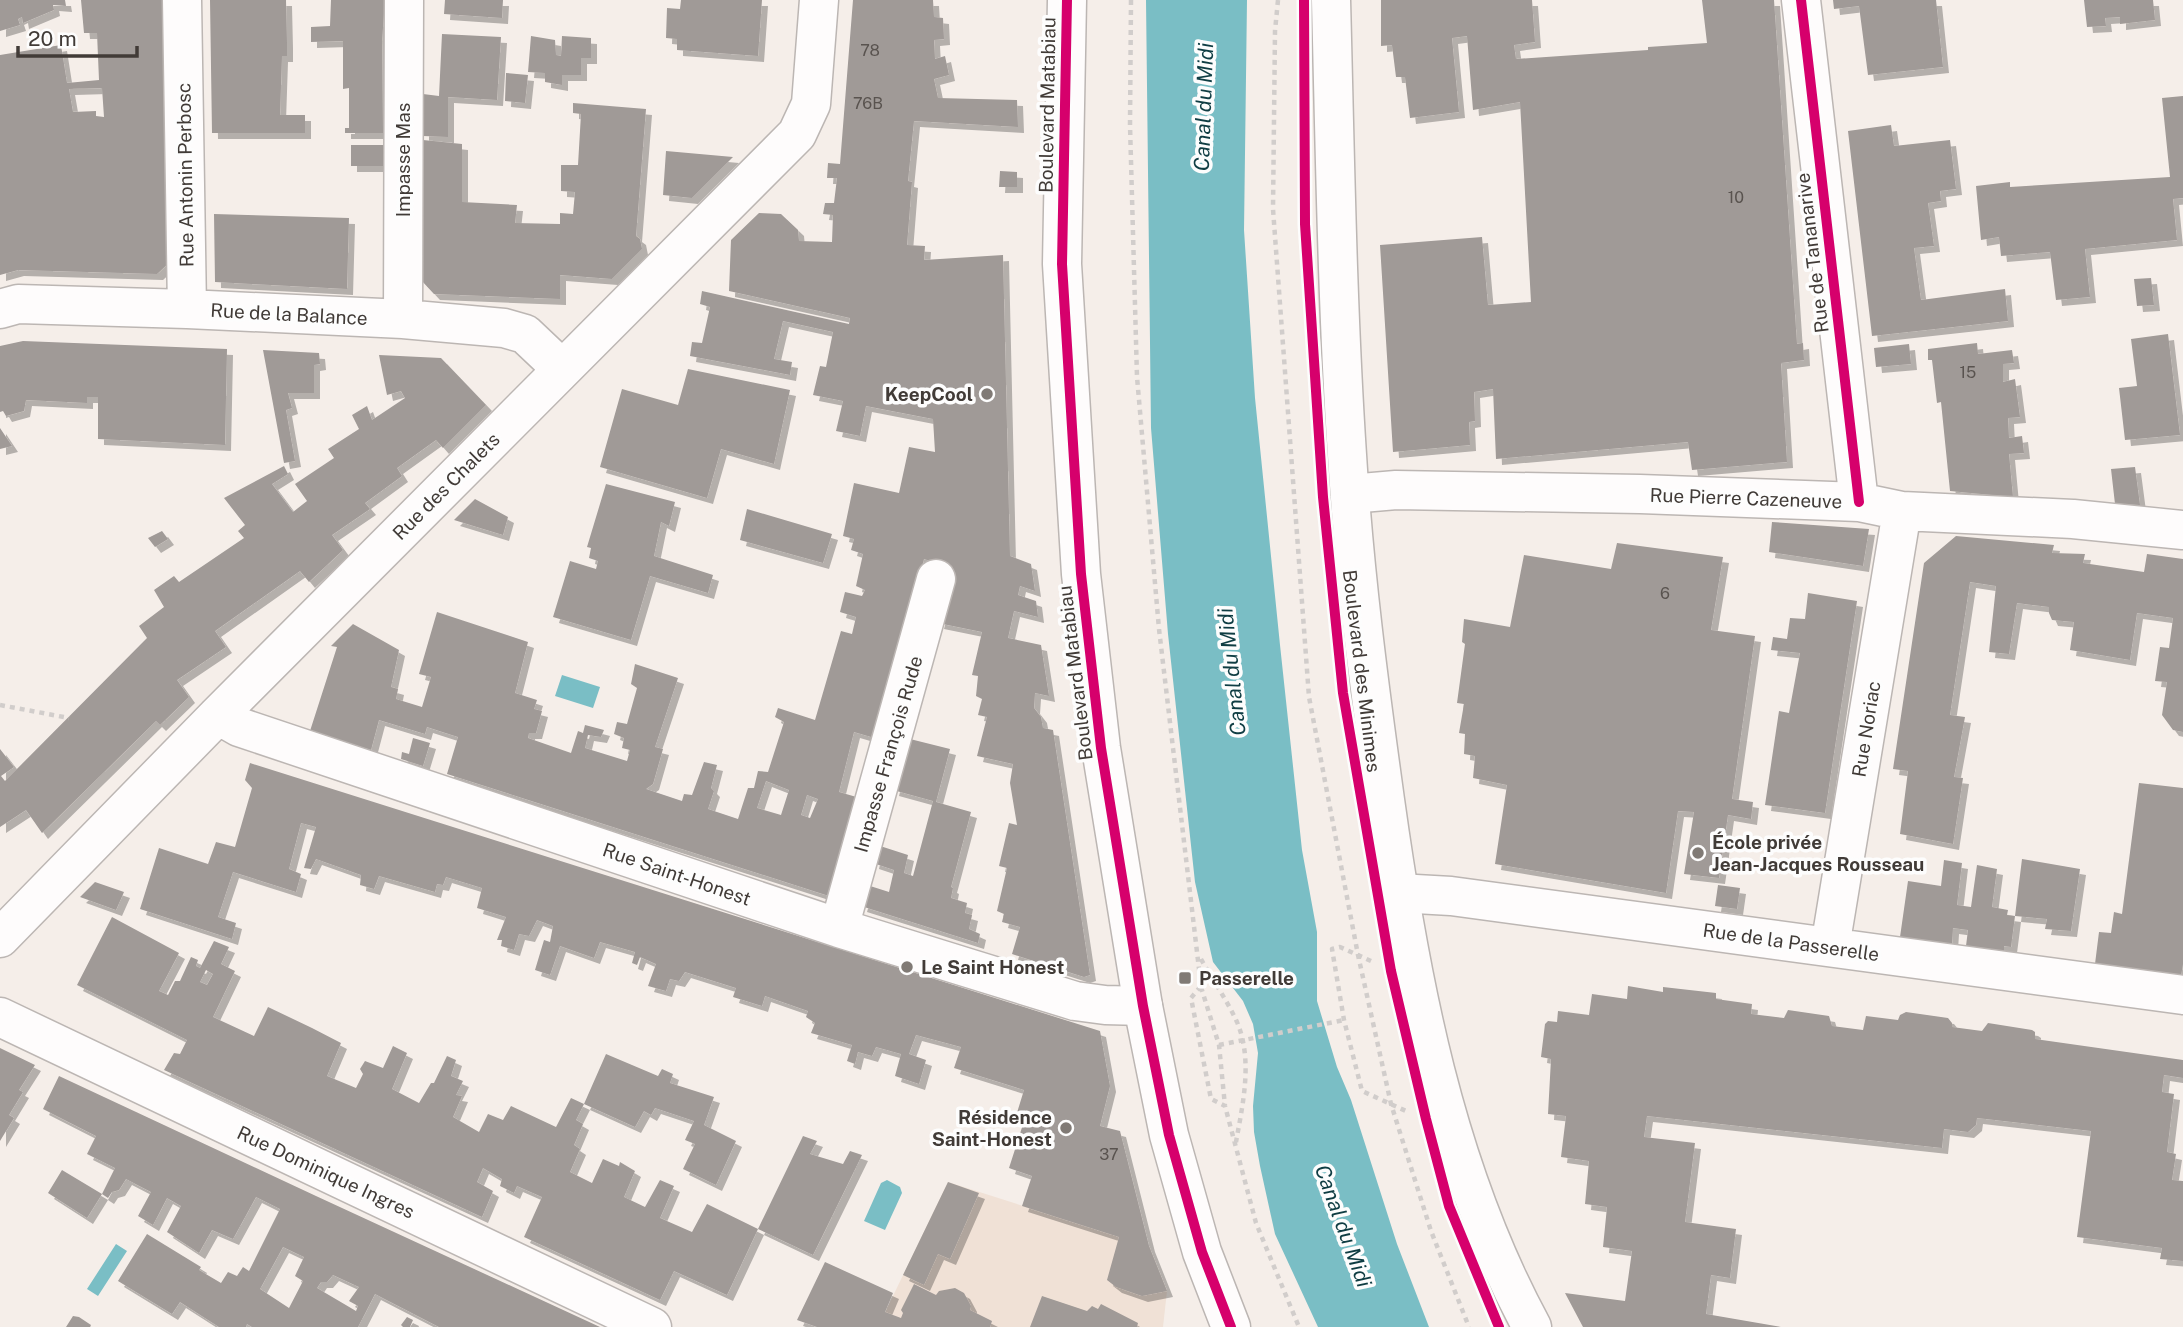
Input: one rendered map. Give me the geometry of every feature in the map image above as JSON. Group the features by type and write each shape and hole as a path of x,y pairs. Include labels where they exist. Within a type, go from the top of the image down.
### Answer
{"street":[{"name":"Rue Antonin Perbosc","path":"182,0 187,309"},
{"name":"Impasse Mas","path":"403,319 404,0"},
{"name":"Rue des Chalets","path":"0,938 218,715 797,134 811,104 819,0"},
{"name":"Boulevard Matabiau","path":"1067,0 1062,264 1081,575 1101,748 1143,1006 1169,1135 1202,1252 1231,1327"},
{"name":"Boulevard des Minimes","path":"1331,0 1336,204 1350,494 1365,652 1398,893 1429,1037 1473,1197 1515,1296 1532,1327"},
{"name":"Rue de Tananarive","path":"1801,0 1859,502"},
{"name":"Rue de la Balance","path":"0,309 18,304 187,309 403,319 505,328 525,334 562,369"},
{"name":"Rue Pierre Cazeneuve","path":"1350,494 1396,490 1640,494 1859,502 1902,511 2073,519 2183,530"},
{"name":"Rue Noriac","path":"1830,947 1902,511"},
{"name":"Impasse François Rude","path":"839,928 936,579"},
{"name":"Rue Saint-Honest","path":"218,715 239,727 839,928 1075,1000 1105,1006 1143,1006"},
{"name":"Rue de la Passerelle","path":"1398,893 1451,896 2183,996"},
{"name":"Rue Dominique Ingres","path":"0,1017 652,1327"}],"path":[{"path":"1131,0 1130,125 1137,377 1159,629 1201,986 1219,1045 1225,1106 1256,1223 1299,1327"},
{"path":"0,705 68,718"},
{"path":"1380,965 1340,947 1332,949 1344,1020 1362,1091 1415,1114"},
{"path":"1198,955 1237,1023 1245,1057 1245,1090 1235,1146"},
{"path":"1201,986 1191,998 1193,1011 1211,1099 1225,1106"},
{"path":"1219,1045 1344,1020"}],"shaded area":[{"path":"948,1182 1149,1246 1167,1291 1163,1327 878,1327"}],"water":[{"name":"Canal du Midi","path":"1146,0 1247,0 1244,230 1255,398 1302,850 1317,932 1317,1001 1397,1244 1429,1327 1318,1327 1275,1234 1260,1166 1254,1132 1253,1106 1258,1053 1253,1024 1243,1001 1213,962 1195,882 1168,634 1151,428"},
{"path":"562,675 600,687 593,708 555,696"},
{"path":"887,1180 900,1187 902,1193 885,1230 864,1221 881,1183"},
{"path":"116,1244 127,1251 98,1296 87,1289"}],"building":[{"path":"0,0 65,0 66,6 53,5 54,10 23,23 22,17 18,19 20,25 0,31"},
{"path":"81,0 163,0 172,260 157,274 18,270 0,275 0,55 61,45 67,83 99,80 97,33 84,33","holes":["102,88 104,117 96,116 96,111 73,112 69,89"]},
{"path":"210,0 286,0 287,56 282,56 280,115 305,115 305,133 212,133"},
{"path":"331,0 385,0 382,41 383,133 345,133 345,128 349,128 349,88 343,89 343,41 311,42 311,27 330,26"},
{"path":"445,0 503,0 502,18 444,14"},
{"path":"681,0 762,0 758,56 677,50 677,39 666,38 667,8 680,9"},
{"path":"853,0 933,0 934,17 943,18 944,39 934,40 935,59 945,56 949,75 934,79 938,98 1017,100 1018,127 914,121 908,181 912,182 907,245 925,246 924,260 1003,255 1010,556 1031,564 1035,591 1020,586 1018,595 1036,601 1038,617 1014,611 1008,638 1041,645 1049,696 1035,693 1034,708 1041,717 1043,728 1053,730 1090,975 1084,977 1012,954 1020,927 1002,922 1004,914 997,911 1007,868 999,866 1009,823 1017,825 1010,783 1013,764 977,756 987,717 978,715 982,699 976,696 978,676 972,675 982,632 938,623 953,568 924,559 878,739 854,732 839,792 860,798 829,896 447,774 458,737 427,727 425,734 379,720 371,750 310,731 337,647 331,646 353,624 399,650 391,687 398,689 396,699 422,707 431,677 419,674 437,612 528,642 515,693 537,700 534,709 542,711 536,733 529,733 528,738 571,753 578,731 583,733 585,725 604,730 601,737 588,735 585,748 627,761 630,750 622,748 624,738 614,734 617,722 627,724 637,688 631,684 635,664 678,678 655,747 663,749 653,784 646,789 682,801 684,794 692,795 704,762 717,765 711,788 714,791 708,809 738,819 748,788 754,788 758,771 768,772 784,722 775,717 778,708 815,720 841,631 852,634 856,617 840,612 845,592 862,596 865,590 856,586 863,554 851,550 854,539 843,536 854,483 899,493 909,447 935,452 933,419 866,406 860,436 836,431 843,401 813,395 820,366 826,367 833,332 783,321 774,359 792,362 790,375 690,356 692,342 702,343 710,307 700,304 702,291 849,324 850,318 729,291 731,240 759,213 781,214 798,230 799,241 832,242 833,215 823,214 825,203 834,203 837,178 827,178 828,163 840,164","holes":["766,781 789,790 781,815 757,808","807,795 818,799 810,818 801,815"]},
{"path":"1381,0 1532,0 1535,42 1514,45 1516,59 1707,43 1702,0 1774,0 1797,344 1803,343 1804,360 1781,363 1787,462 1692,470 1688,442 1496,459 1493,389 1474,392 1475,421 1469,422 1470,445 1393,452 1380,245 1482,237 1488,305 1531,302 1520,102 1473,110 1467,36 1452,38 1459,112 1410,118 1405,77 1396,77 1392,45 1381,46"},
{"path":"1833,0 1936,0 1943,67 1868,75 1859,6 1834,9"},
{"path":"2084,0 2153,0 2155,20 2120,24 2120,17 2105,18 2106,26 2087,27"},
{"path":"442,34 501,37 497,100 448,97 448,137 423,136 423,94 439,96"},
{"path":"531,36 555,40 556,55 561,56 562,36 591,38 591,58 581,58 581,75 562,75 562,85 545,82 545,73 528,72"},
{"path":"506,73 528,75 525,103 505,101"},
{"path":"2183,96 2183,198 2173,199 2177,240 2085,249 2090,297 2056,300 2050,252 2001,256 1999,237 1981,240 1976,186 2010,182 2010,187 2170,177 2162,98"},
{"path":"573,103 646,109 636,236 640,239 642,249 612,279 560,275 560,299 434,294 421,280 423,140 462,144 462,202 517,205 515,223 560,224 560,213 573,214 575,192 561,191 561,165 578,165 581,114 573,113"},
{"path":"1891,125 1894,146 1950,140 1956,189 1940,191 1941,201 1928,203 1934,246 1914,248 1921,300 2005,289 2008,321 1872,336 1848,131"},
{"path":"351,145 389,145 389,166 351,166"},
{"path":"666,151 733,157 692,198 663,195"},
{"path":"1000,171 1017,172 1017,187 999,187"},
{"path":"214,214 349,218 347,289 215,282"},
{"path":"2151,278 2154,305 2137,306 2134,279"},
{"path":"2168,334 2180,435 2125,440 2119,388 2137,386 2131,339"},
{"path":"23,341 227,349 225,445 98,439 98,397 87,397 87,403 26,400 24,411 6,416 3,411 0,412 0,346"},
{"path":"1977,343 1978,354 2012,350 2014,363 2003,364 2003,382 2015,379 2020,417 2008,418 2009,438 2022,436 2024,453 2009,454 2013,497 1950,491 1941,402 1937,403 1932,360 1928,360 1928,349"},
{"path":"1909,344 1911,364 1876,367 1874,348"},
{"path":"263,350 319,353 320,364 314,365 314,393 288,393 292,408 286,410 295,461 284,463"},
{"path":"379,355 441,358 486,405 443,448 436,440 397,468 402,476 365,503 370,509 332,535 343,550 309,582 300,571 215,631 226,647 177,680 189,697 160,725 156,721 42,833 26,810 0,827 0,749 14,767 1,776 5,781 147,638 139,626 164,607 154,590 174,576 179,582 244,538 238,531 245,525 224,498 284,466 288,474 272,484 293,512 307,501 295,484 334,458 328,449 359,429 352,415 367,406 372,420 405,398 401,391 387,395"},
{"path":"688,369 790,390 774,464 721,449 707,498 600,467 622,389 678,405"},
{"path":"0,428 12,446 0,449"},
{"path":"2135,467 2140,505 2115,504 2111,469"},
{"path":"606,484 675,502 669,526 661,522 654,556 713,575 708,593 650,576 631,640 553,617 570,561 596,569 598,561 589,558 591,548 587,547"},
{"path":"475,499 508,517 503,535 454,520"},
{"path":"747,509 832,534 823,563 740,540"},
{"path":"1772,522 1869,529 1863,566 1769,552"},
{"path":"162,531 168,539 155,547 148,538"},
{"path":"1956,536 2054,545 2052,553 2085,554 2083,563 2144,572 2147,554 2183,559 2183,732 2173,730 2162,715 2167,682 2155,681 2160,647 2169,648 2173,618 2137,613 2130,660 2070,650 2074,622 2052,620 2049,607 2017,603 2009,654 1989,652 1996,586 1970,582 1950,715 1965,717 1954,777 1963,778 1953,844 1900,834 1908,771 1893,769 1924,563"},
{"path":"1617,543 1723,557 1711,630 1755,636 1732,799 1753,802 1751,819 1728,815 1719,878 1684,874 1694,812 1678,811 1666,893 1495,864 1507,785 1473,778 1475,756 1464,754 1465,734 1459,733 1464,704 1457,703 1465,644 1462,642 1464,619 1510,627 1524,555 1611,569"},
{"path":"1808,593 1857,601 1825,813 1765,805 1779,711 1789,713 1800,653 1771,650 1773,637 1787,639 1790,618 1805,619"},
{"path":"413,738 430,743 423,766 401,759 402,752 409,754"},
{"path":"906,738 950,749 936,802 971,812 951,887 951,898 967,903 965,913 972,915 969,929 980,934 978,943 861,906 867,885 889,892 894,870 873,863 877,845 908,855 904,873 913,876 933,801 893,790"},
{"path":"250,763 1100,1031 1110,1086 1100,1126 1120,1131 1149,1246 1167,1291 1142,1296 1116,1287 1107,1280 1119,1237 1022,1206 1032,1176 1009,1168 1025,1118 1016,1116 1024,1090 954,1068 961,1047 916,1035 909,1054 926,1060 919,1084 895,1076 901,1054 876,1047 872,1056 858,1052 855,1064 847,1061 852,1045 811,1033 815,1023 806,1017 808,1011 765,996 762,1006 733,997 736,988 685,972 679,981 670,979 666,991 648,986 656,964 640,957 637,965 632,963 635,952 600,942 594,958 560,946 550,975 535,970 544,940 550,942 553,926 537,920 529,936 519,934 514,950 501,946 502,940 497,940 506,917 477,908 482,888 446,877 443,885 437,884 435,892 379,876 374,889 360,885 361,875 316,859 311,869 304,868 316,827 301,823 289,869 301,874 296,892 233,872 218,917 236,923 232,939 140,909 159,848 208,864 216,842 235,847 252,788 245,780"},
{"path":"2139,783 2183,788 2181,976 2095,964 2099,932 2111,933 2114,912 2122,914"},
{"path":"2022,859 2080,869 2071,931 2045,929 2047,919 2015,916"},
{"path":"1944,860 1962,863 1957,905 1971,907 1977,865 1997,869 1992,907 2008,910 2007,915 2015,916 2011,947 2004,946 2004,952 1966,946 1968,930 1953,928 1952,944 1900,937 1908,881 1941,886"},
{"path":"95,882 124,892 116,910 80,897"},
{"path":"1718,885 1740,888 1737,909 1715,906"},
{"path":"112,917 179,953 159,991 168,995 175,981 180,981 191,957 198,960 196,966 200,968 214,941 229,947 221,964 235,971 213,1017 254,1036 268,1007 312,1028 341,1043 327,1076 356,1088 363,1074 360,1069 365,1061 383,1068 393,1046 407,1053 392,1089 419,1103 431,1083 434,1083 447,1056 456,1060 451,1076 463,1081 456,1095 462,1096 453,1117 479,1132 488,1114 503,1120 511,1106 556,1127 571,1098 584,1104 576,1120 583,1124 574,1145 580,1149 570,1172 592,1183 603,1159 619,1166 620,1162 635,1171 624,1197 645,1207 660,1180 674,1186 660,1218 692,1232 707,1204 758,1229 727,1295 674,1271 660,1300 524,1237 542,1197 517,1186 514,1193 500,1186 502,1179 483,1168 477,1182 493,1191 482,1217 164,1070 174,1053 180,1054 187,1040 77,985","holes":["206,970 213,974 207,985 200,982"]},
{"path":"1628,986 1663,992 1663,987 1716,993 1716,999 1752,1004 1751,1014 1784,1018 1788,1010 1829,1016 1832,1026 1863,1030 1866,1016 1898,1020 1900,1015 1906,1012 1948,1018 1952,1027 1982,1031 1988,1023 2032,1030 2035,1032 2035,1039 2183,1060 2183,1078 2164,1075 2162,1092 2174,1094 2167,1152 2176,1154 2172,1180 2183,1181 2183,1261 2160,1259 2162,1248 2077,1237 2091,1131 1977,1118 1976,1125 1968,1132 1944,1129 1942,1148 1647,1116 1644,1137 1695,1143 1685,1222 1736,1229 1730,1278 1711,1275 1706,1314 1781,1327 1583,1327 1565,1293 1625,1301 1632,1251 1603,1247 1607,1207 1585,1204 1589,1161 1561,1157 1566,1116 1548,1114 1551,1059 1541,1057 1545,1024 1548,1021 1557,1022 1558,1011 1589,1015 1592,994 1627,999"},
{"path":"0,1048 35,1065 19,1090 23,1092 9,1115 14,1118 0,1141"},
{"path":"606,1054 658,1076 662,1069 673,1074 670,1083 714,1097 704,1125 736,1141 716,1185 683,1169 695,1144 685,1140 694,1121 655,1108 651,1115 644,1111 635,1127 584,1104"},
{"path":"59,1076 600,1327 439,1327 375,1294 358,1327 252,1327 247,1324 246,1327 219,1327 180,1302 172,1314 118,1281 147,1234 201,1267 199,1270 221,1283 228,1272 237,1276 243,1267 249,1271 280,1209 256,1197 233,1239 212,1230 199,1253 167,1232 181,1206 167,1198 153,1225 138,1216 151,1192 126,1179 119,1190 112,1192 108,1198 102,1194 115,1168 87,1154 96,1136 43,1109","holes":["283,1247 304,1257 295,1276 303,1281 289,1308 260,1289","333,1275 359,1287 349,1301 358,1306 356,1311 317,1288 321,1282 327,1282"]},
{"path":"803,1136 817,1141 810,1154 843,1164 850,1151 862,1155 813,1255 758,1229"},
{"path":"62,1170 102,1194 87,1218 48,1193"},
{"path":"948,1182 979,1193 950,1259 938,1254 924,1285 903,1275"},
{"path":"825,1262 893,1293 885,1312 901,1318 901,1310 914,1284 936,1295 939,1291 955,1288 964,1293 971,1306 970,1310 992,1321 990,1327 817,1327 797,1320"},
{"path":"1042,1296 1087,1311 1092,1306 1098,1309 1101,1304 1138,1323 1137,1327 1030,1327"},
{"path":"73,1316 79,1317 91,1325 90,1327 66,1327"},
{"path":"407,1317 413,1320 410,1327 403,1327 401,1325"}],"cycle path":[{"path":"1067,0 1062,264 1081,574 1101,748 1143,1006 1169,1135 1202,1252 1231,1327"},
{"path":"1304,0 1305,224 1323,497 1343,693 1391,971 1426,1119 1449,1206 1499,1327"},
{"path":"1801,0 1859,502"}],"place":[{"name":"KeepCool","path":"987,394"},
{"name":"École privée Jean-Jacques Rousseau","path":"1698,853"},
{"name":"Le Saint Honest","path":"907,967"},
{"name":"Passerelle","path":"1185,978"},
{"name":"Résidence Saint-Honest","path":"1066,1128"}]}
